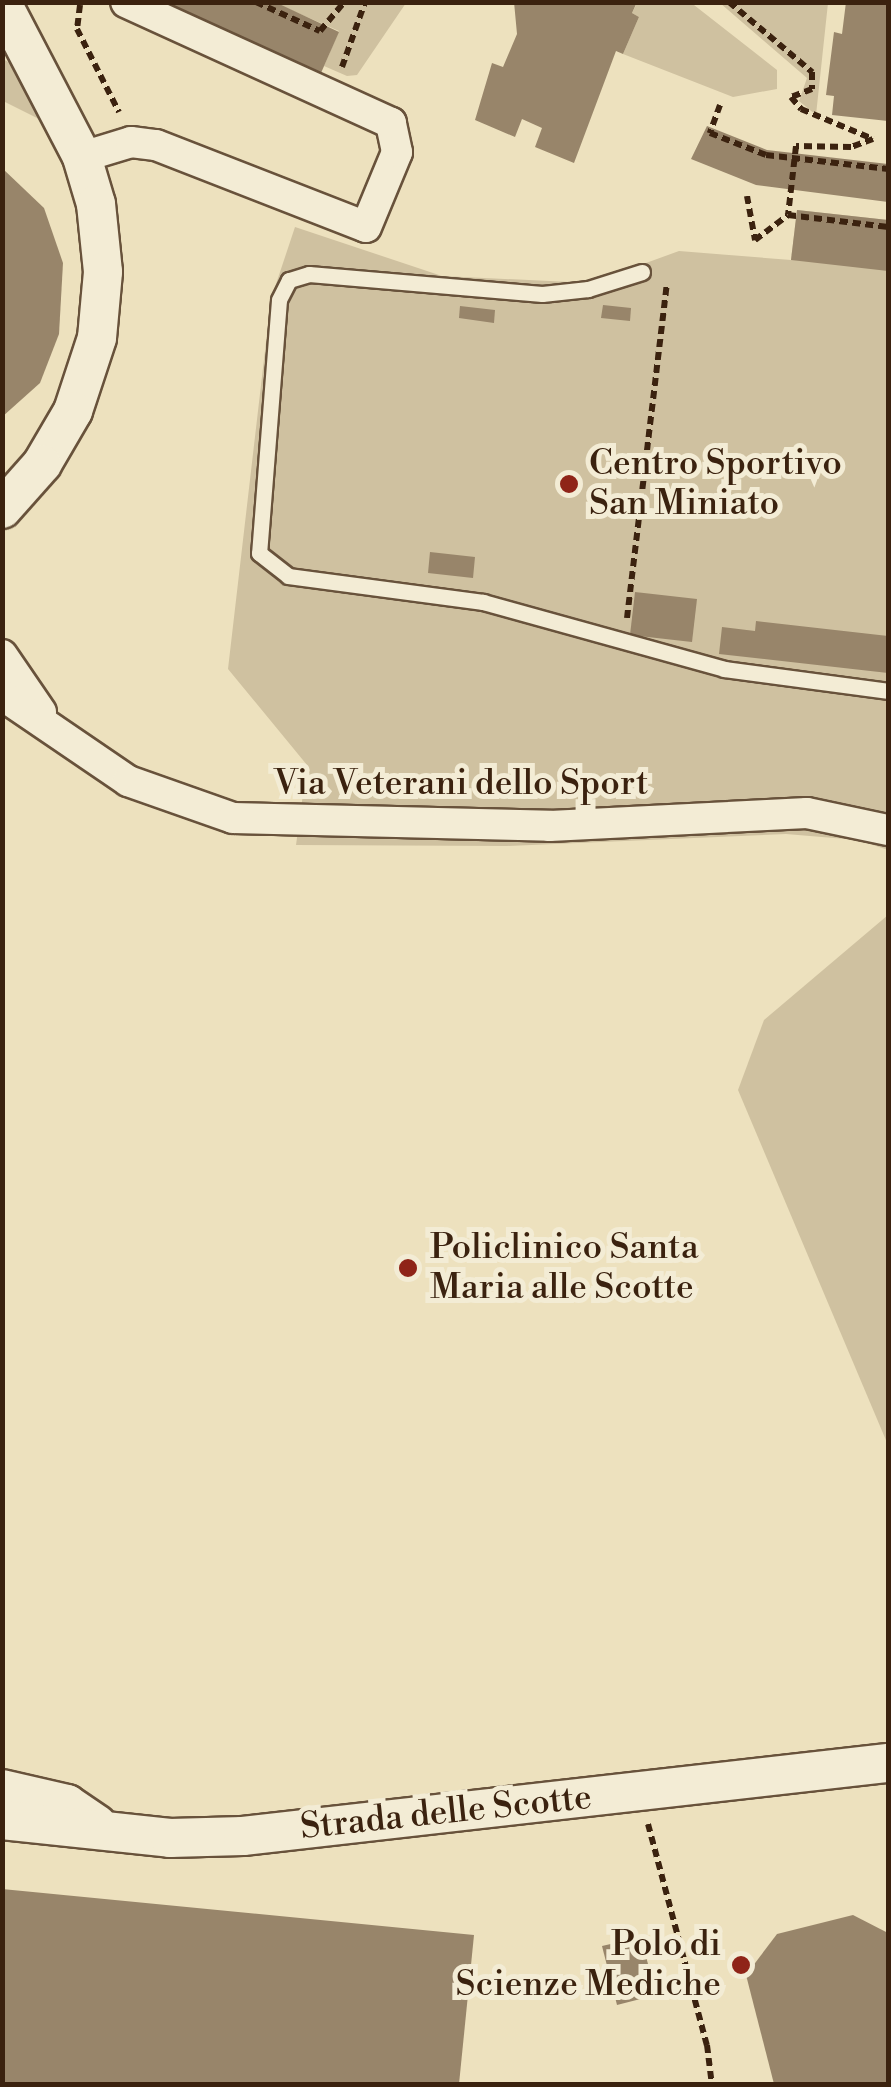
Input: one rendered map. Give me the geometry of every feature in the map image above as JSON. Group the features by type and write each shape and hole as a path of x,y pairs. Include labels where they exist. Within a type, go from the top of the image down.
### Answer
{"street":[{"path":"82,157 132,142 156,144 366,228 394,162 397,130 126,2"},
{"path":"2,509 64,430 97,338 102,238 82,157 13,7"},
{"name":"Via Veterani dello Sport","path":"2,654 55,730"},
{"name":"Via Veterani dello Sport","path":"2,695 157,795 246,820 550,826 806,813 888,830"},
{"name":"Strada delle Scotte","path":"2,1820 106,1832 242,1836 888,1763"},
{"path":"2,1789 67,1804 106,1832"}],"lane":[{"path":"642,272 610,284 542,294 309,274 289,280 279,300 256,534 260,553 288,576 482,602 724,669 888,690"}],"path":[{"path":"256,2 320,31 344,2"},
{"path":"332,96 366,2"},
{"path":"729,2 812,72 812,89 791,97 801,109 872,139 851,148 796,146 788,216"},
{"path":"80,5 77,29 119,112"},
{"path":"720,104 710,133 766,155 888,169"},
{"path":"747,196 755,240 788,216 888,227"},
{"path":"625,639 668,271"},
{"path":"642,1791 712,2084"}],"shaded area":[{"path":"275,3 406,3 357,75 347,76 324,66 339,31"},
{"path":"637,3 694,5 777,70 777,89 733,97 623,54 639,17 632,13"},
{"path":"720,3 828,3 816,115 799,101 807,78"},
{"path":"3,59 10,63 41,120 3,101"},
{"name":"Centro Sportivo San Miniato","path":"797,210 888,220 888,850 858,840 786,834 507,846 296,845 307,765 228,669 271,299 295,227 442,276 591,283 679,251 791,260"},
{"path":"888,915 888,1445 738,1090 764,1020"}],"building":[{"path":"165,2 275,2 339,32 321,73"},
{"path":"514,2 637,2 632,13 639,17 623,54 616,51 574,163 535,147 542,128 522,119 515,137 475,120 492,63 503,67 517,34"},
{"path":"846,2 888,2 888,121 832,115 834,96 826,95 834,32 842,34"},
{"path":"707,126 767,150 888,164 888,202 756,185 691,159"},
{"path":"2,168 44,208 63,263 59,334 40,383 2,417"},
{"path":"797,210 888,220 888,271 791,260"},
{"path":"603,305 631,308 630,321 601,318"},
{"path":"460,306 495,310 494,323 459,318"},
{"path":"430,552 475,557 473,578 428,573"},
{"path":"635,592 697,599 692,642 630,635"},
{"path":"756,621 888,636 888,673 719,654 722,627 755,631"},
{"path":"2,1889 474,1935 459,2084 2,2084"},
{"path":"853,1915 888,1933 888,2084 774,2084 746,1975 777,1934"},
{"path":"641,1937 656,1995 617,2005 602,1946"}],"place":[{"name":"Centro Sportivo San Miniato","path":"569,484"},
{"name":"Policlinico Santa Maria alle Scotte","path":"408,1268"},
{"name":"Polo di Scienze Mediche","path":"741,1965"}]}
